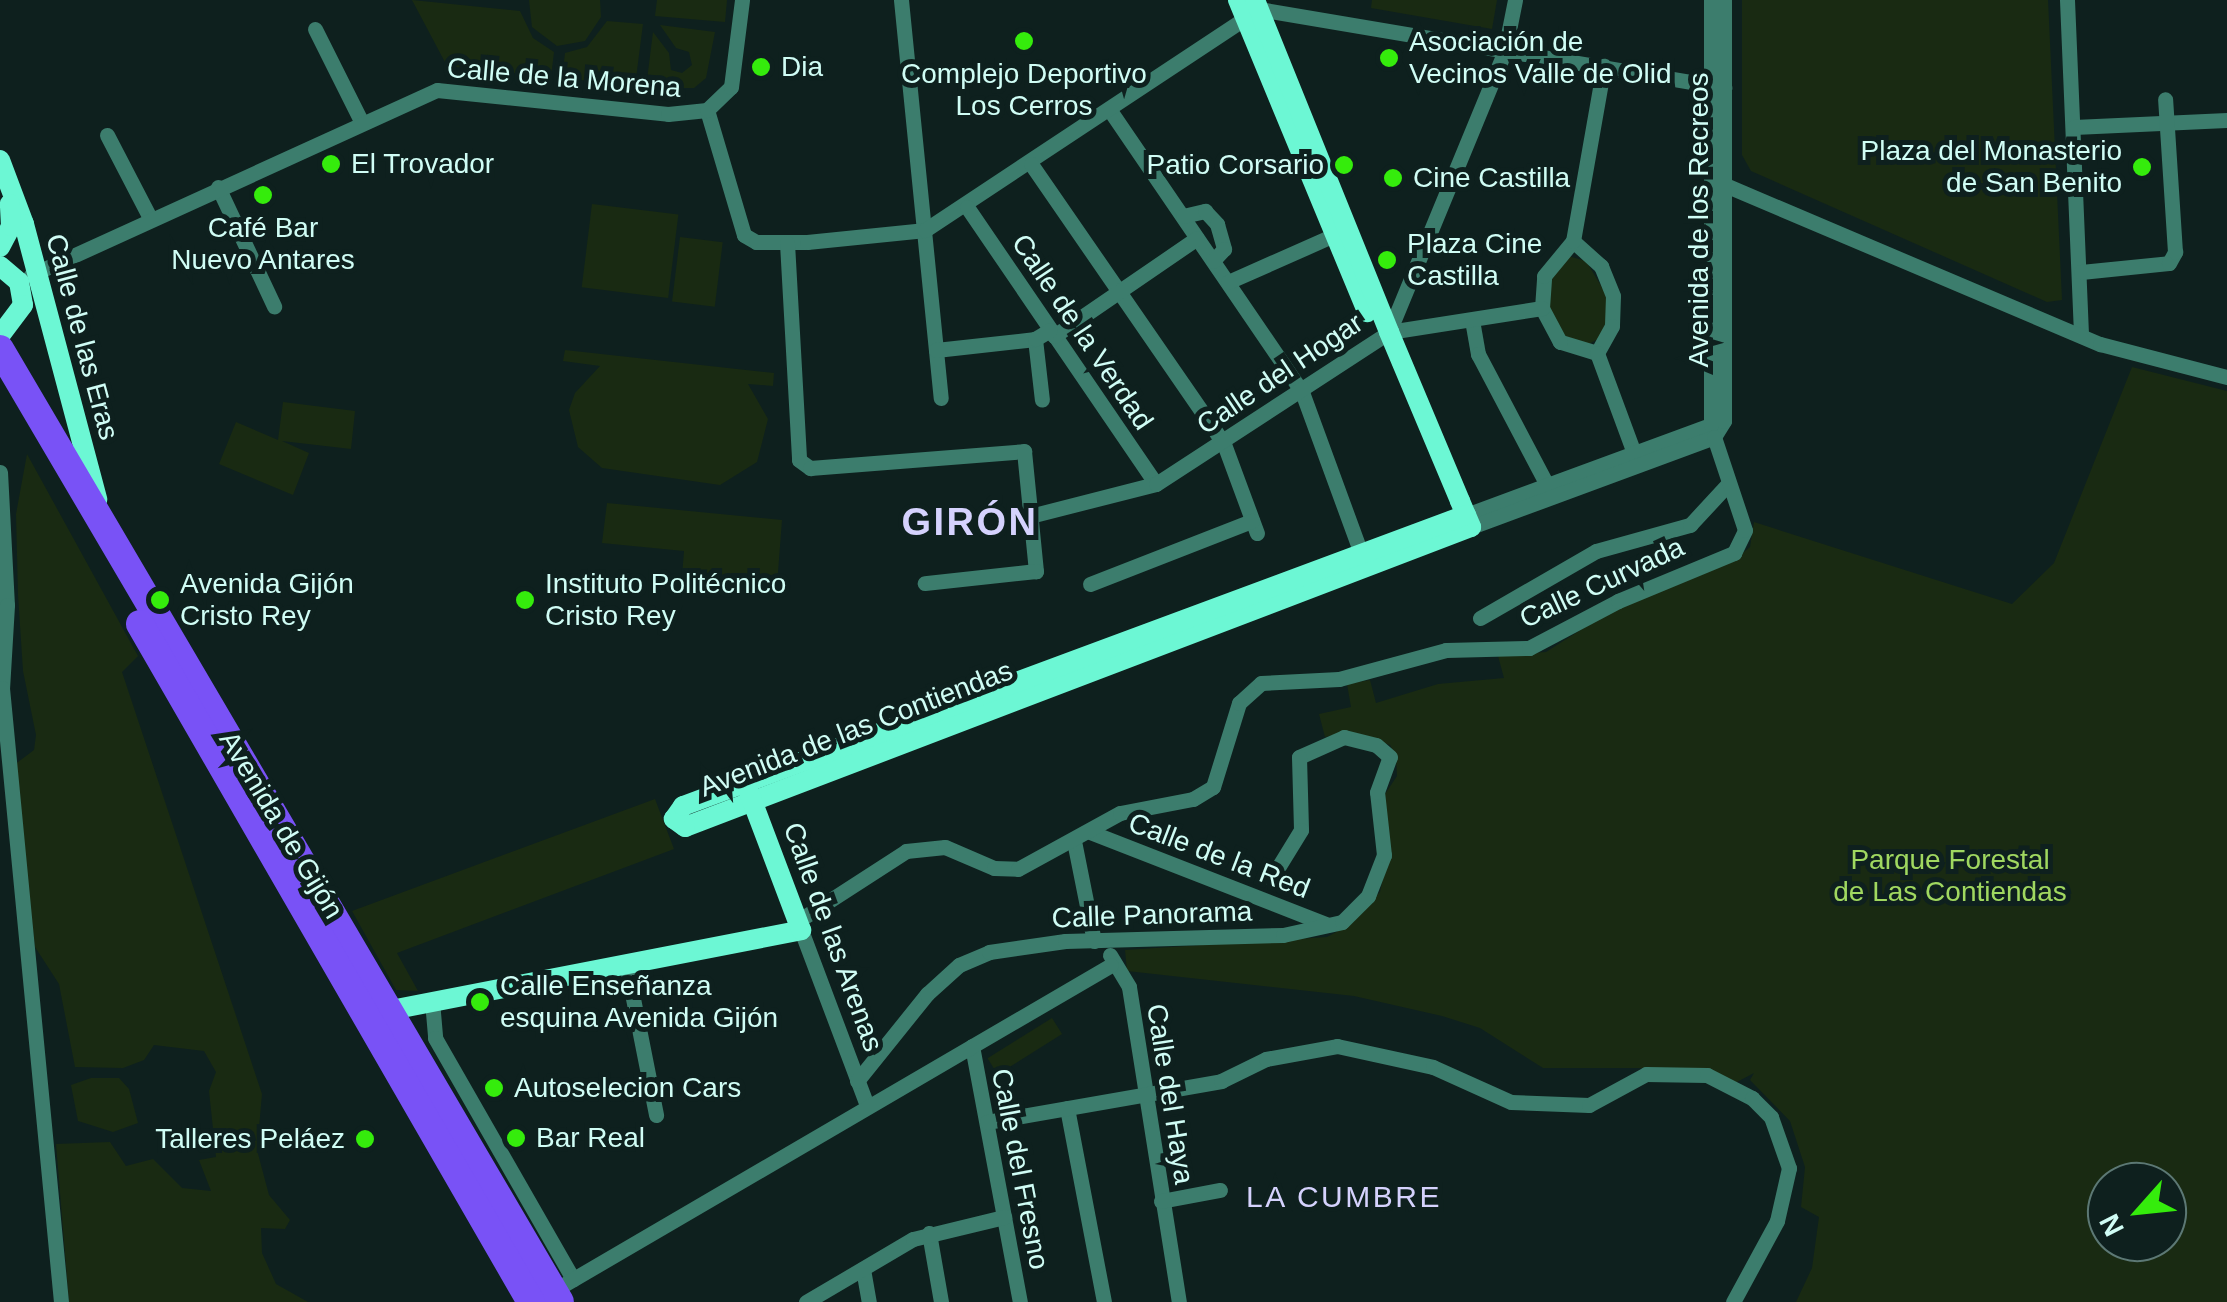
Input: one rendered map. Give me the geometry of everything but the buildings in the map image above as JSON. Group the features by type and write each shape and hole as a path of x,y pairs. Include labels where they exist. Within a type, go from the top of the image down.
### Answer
{"highway":[{"name":"Avenida de Gijón","path":"0,349 554,1293"},
{"name":"Avenida de Gijón","path":"0,380 447,1158 554,1293"},
{"path":"294,892 310,906 369,1004 391,1010 387,1033 447,1158"}],"street":[{"name":"Calle de la Morena","path":"26,281 150,218 417,95 454,89 668,114 707,110 731,87 742,0"},
{"path":"901,0 940,398"},
{"path":"1387,298 1505,50 1515,0"},
{"name":"Avenida de los Recreos","path":"1711,0 1717,87 1724,421 1712,431"},
{"name":"Avenida de los Recreos","path":"1717,87 1724,0"},
{"path":"2067,0 2081,334"},
{"path":"707,110 744,235 787,243 925,230 967,208 1031,164 1249,6 1310,8 1505,50 1717,87"},
{"path":"1249,6 1334,234 1397,336"},
{"path":"1249,6 1387,298 1462,523"},
{"path":"315,29 361,121"},
{"path":"1597,353 1560,342 1542,308 1544,276 1573,241 1604,66"},
{"path":"2080,272 2169,263 2175,252 2165,99"},
{"path":"1109,109 1302,392 1362,556"},
{"path":"2074,127 2227,120"},
{"path":"108,135 150,218"},
{"path":"1031,164 1224,444 1255,527 1090,584"},
{"path":"0,248 10,226 3,169"},
{"name":"Calle de las Eras","path":"3,169 26,281 44,301 106,528"},
{"path":"1718,180 2081,334 2164,364 2227,376"},
{"path":"218,187 274,306"},
{"name":"Calle de la Verdad","path":"967,208 1156,484"},
{"path":"1183,216 1205,211 1217,224 1224,250 1213,261"},
{"path":"1228,282 1334,234"},
{"path":"936,350 1035,339 1052,333 1197,238"},
{"path":"1573,241 1601,266 1614,296 1612,326 1597,353 1634,453"},
{"path":"787,243 796,445 810,468 1024,451 1034,515 1036,571 925,583"},
{"path":"0,266 26,281 18,318 0,336"},
{"path":"1397,336 1542,308"},
{"path":"1472,320 1478,354 1547,485"},
{"name":"Calle del Hogar","path":"1034,515 1156,484 1397,336"},
{"path":"1035,339 1042,400"},
{"name":"Avenida de las Contiendas","path":"749,792 1362,556 1462,523 1547,485 1634,453 1712,431"},
{"name":"Avenida de las Contiendas","path":"749,792 1712,431"},
{"name":"Calle Curvada","path":"1090,832 1120,813 1193,799 1213,787 1239,703 1262,683 1339,678 1446,650 1529,648 1618,600 1734,553 1743,544 1741,519 1712,431"},
{"path":"0,472 2,688 61,1302"},
{"path":"1480,618 1596,552 1690,525 1727,485"},
{"path":"1271,879 1302,830 1300,757 1344,738 1376,745 1390,757 1387,775 1377,792 1380,870 1354,913 1330,926"},
{"name":"Calle de las Arenas","path":"749,792 867,1106"},
{"path":"391,1010 800,925 906,852 945,847 1008,870 1036,865 1090,832"},
{"name":"Calle de la Red","path":"1090,832 1330,926"},
{"name":"Calle del Haya","path":"1074,841 1101,941 1111,965 1129,987 1150,1094 1144,1106 1179,1302"},
{"path":"1283,935 1293,923 1288,910"},
{"name":"Calle Panorama","path":"857,1082 958,965 989,952 1101,941 1283,935 1330,926"},
{"path":"626,963 656,1114"},
{"path":"432,1001 435,1038 554,1293 1111,965"},
{"name":"Calle del Fresno","path":"972,1046 1020,1302"},
{"path":"986,1122 1221,1081 1266,1059 1337,1046 1433,1066 1511,1102 1589,1104 1646,1074 1708,1075 1730,1086 1771,1117 1788,1168 1778,1222 1734,1302"},
{"path":"1067,1108 1104,1302"},
{"name":"Calle del Haya","path":"1162,1201 1220,1190"},
{"path":"806,1302 928,1233 1004,1218"},
{"path":"928,1233 941,1302"},
{"path":"863,1269 869,1302"}],"green space":[{"path":"412,0 520,11 533,38 554,52 551,77 447,66"},
{"path":"529,0 600,0 601,17 585,41 557,46 532,27"},
{"path":"657,0 727,0 725,22 655,16"},
{"path":"1372,0 1497,0 1492,29 1371,8"},
{"path":"1742,0 2048,0 2062,300 2047,302 1751,171 1742,155"},
{"path":"607,21 643,24 635,86 562,78 565,53 587,47"},
{"path":"660,25 715,32 706,78 694,88 646,88 653,32 669,53 671,70 682,73 692,65 689,52 676,48"},
{"path":"592,204 678,215 668,298 582,287"},
{"path":"680,237 723,242 715,307 672,302"},
{"path":"1568,256 1586,261 1606,294 1606,323 1598,339 1583,347 1565,340 1550,315 1548,282"},
{"path":"565,350 774,373 773,386 748,384 768,419 757,462 720,485 602,468 578,447 569,410 575,393 600,366 563,361"},
{"name":"Parque Forestal de Las Contiendas","path":"2132,367 2227,391 2227,1302 1796,1302 1812,1268 1819,1217 1801,1207 1805,1167 1790,1121 1750,1080 1754,1073 1735,1083 1692,1068 1543,1068 1480,1028 1442,1016 1354,996 1127,971 1125,950 1327,937 1351,924 1380,892 1389,850 1385,794 1397,776 1396,756 1390,745 1349,732 1325,737 1319,714 1351,707 1347,684 1370,680 1376,703 1438,684 1504,678 1498,656 1546,652 1601,617 1739,556 1750,547 1754,522 2012,604 2054,563"},
{"path":"283,402 355,411 351,449 282,441 309,453 293,495 219,464 236,422 278,440"},
{"path":"27,454 138,656 122,672 262,1094 257,1150 269,1195 290,1220 285,1229 261,1228 262,1253 276,1284 308,1302 69,1302 56,1144 110,1142 126,1166 153,1159 182,1188 211,1191 199,1160 216,1157 209,1091 216,1072 204,1051 154,1045 144,1060 123,1068 75,1067 59,984 35,947 14,765 34,750 36,735 23,671 18,595 16,514"},
{"path":"607,503 782,520 777,585 682,576 684,551 602,543"},
{"path":"655,799 674,849 397,953 418,991 396,990 352,911"},
{"path":"1052,1018 1062,1034 998,1074 988,1058"},
{"path":"91,1078 119,1078 129,1089 138,1123 113,1132 78,1121 71,1085"}],"place":[{"name":"Complejo Deportivo Los Cerros","path":"1024,41"},
{"name":"Asociación de Vecinos Valle de Olid","path":"1389,58"},
{"name":"Dia","path":"761,67"},
{"name":"El Trovador","path":"331,164"},
{"name":"Patio Corsario","path":"1344,165"},
{"name":"Plaza del Monasterio de San Benito","path":"2142,167"},
{"name":"Cine Castilla","path":"1393,178"},
{"name":"Café Bar Nuevo Antares","path":"263,195"},
{"name":"Plaza Cine Castilla","path":"1387,260"},
{"name":"Avenida Gijón Cristo Rey","path":"160,600"},
{"name":"Instituto Politécnico Cristo Rey","path":"525,600"},
{"name":"Calle Enseñanza esquina Avenida Gijón","path":"480,1002"},
{"name":"Autoselecion Cars","path":"494,1088"},
{"name":"Bar Real","path":"516,1138"},
{"name":"Talleres Peláez","path":"365,1139"}],"district":[{"name":"GIRÓN","path":"970,523"},
{"name":"LA CUMBRE","path":"1344,1197"}]}
